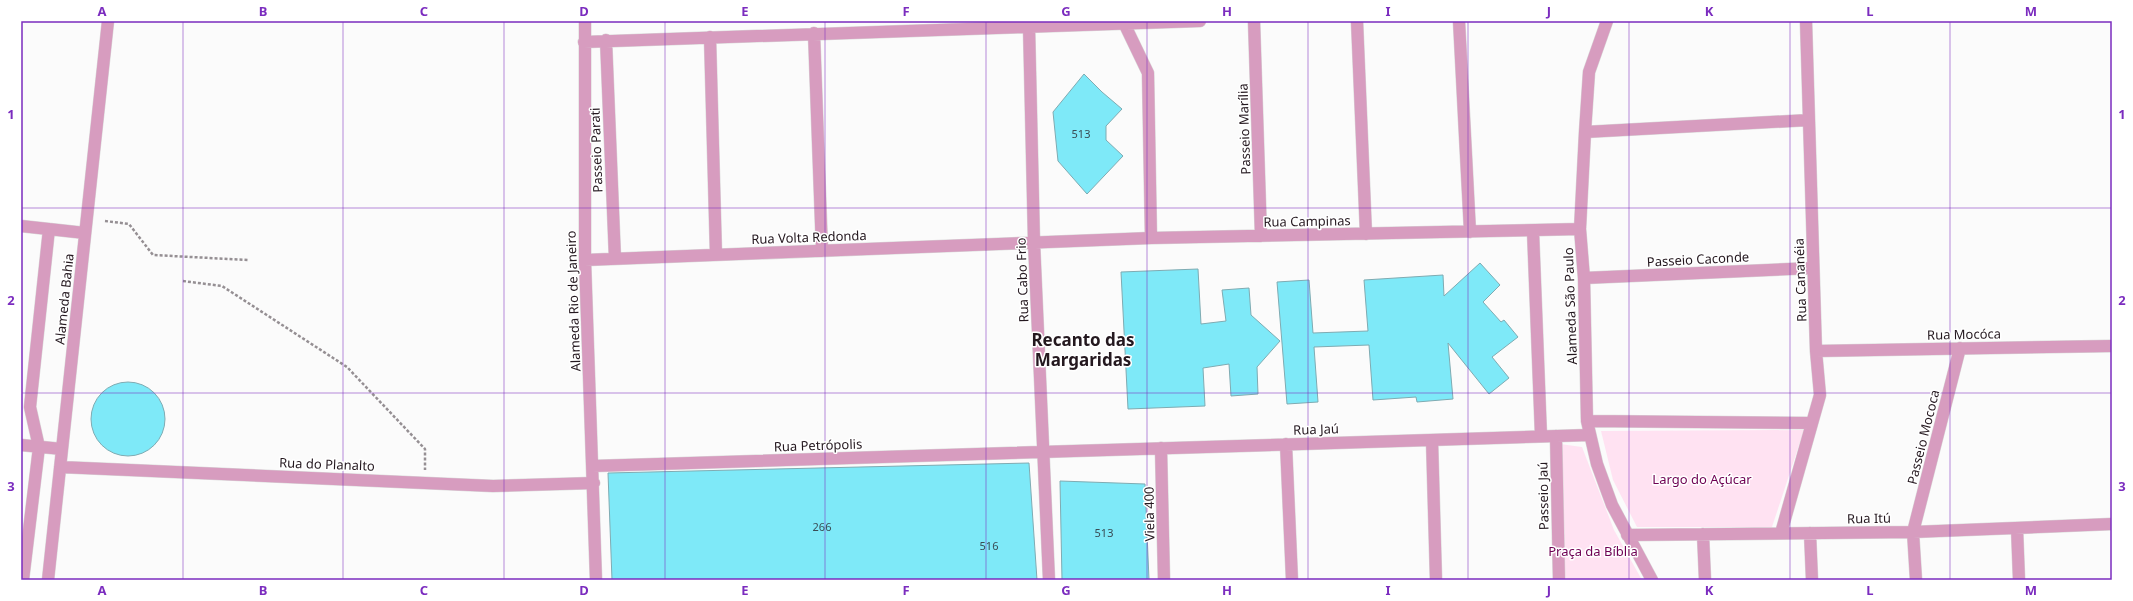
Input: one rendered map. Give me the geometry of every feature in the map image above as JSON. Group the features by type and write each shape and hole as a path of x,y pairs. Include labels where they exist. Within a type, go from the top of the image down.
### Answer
{"street":[{"name":"Alameda Bahia","path":"48,580 108,21"},
{"name":"Alameda Rio de Janeiro","path":"585,21 585,260 594,483 596,580"},
{"path":"584,42 1123,22 1200,21"},
{"name":"Passeio Marília","path":"1254,21 1261,236"},
{"path":"1357,21 1366,234"},
{"path":"1459,21 1470,232"},
{"name":"Alameda São Paulo","path":"1607,21 1589,72 1580,229 1584,278 1588,421 1597,464 1612,505 1652,580"},
{"name":"Rua Cananéia","path":"1781,533 1820,395 1816,350 1806,21"},
{"path":"1123,22 1148,73 1151,238"},
{"name":"Rua Cabo Frio","path":"1029,26 1034,242 1049,580"},
{"path":"814,33 822,251"},
{"path":"710,37 716,255"},
{"name":"Passeio Parati","path":"606,40 615,259"},
{"path":"1585,132 1809,120"},
{"path":"21,226 85,233"},
{"name":"Alameda Bahia","path":"23,580 39,447 30,407 49,229"},
{"name":"Rua Campinas","path":"1034,242 1151,238 1580,229"},
{"path":"1533,231 1541,436"},
{"name":"Rua Volta Redonda","path":"585,260 1034,242"},
{"name":"Passeio Caconde","path":"1584,278 1813,268"},
{"name":"Rua Mocóca","path":"1816,350 2112,346"},
{"name":"Passeio Mococa","path":"1916,580 1913,532 1960,348"},
{"path":"1588,421 1812,423"},
{"name":"Rua Jaú","path":"1043,451 1590,435"},
{"name":"Passeio Jaú","path":"1556,436 1559,580"},
{"path":"1432,440 1436,580"},
{"path":"1286,444 1292,580"},
{"path":"21,445 62,449"},
{"name":"Viela 400","path":"1161,448 1164,580"},
{"name":"Rua Petrópolis","path":"593,466 1043,451"},
{"name":"Rua do Planalto","path":"60,467 493,486 594,483"},
{"name":"Rua Itú","path":"1627,535 1913,532 2112,524"},
{"path":"2017,528 2019,580"},
{"path":"1810,533 1812,580"},
{"path":"1703,534 1705,580"}],"path":[{"path":"105,221 130,224 153,255 248,260"},
{"path":"183,281 222,286 347,367 425,449 424,482"}],"green space":[{"name":"Largo do Açúcar","path":"1804,430 1772,527 1637,527 1613,480 1601,431"},
{"name":"Praça da Bíblia","path":"1560,444 1582,447 1614,530 1642,580 1565,580"}],"building":[{"path":"1084,74 1122,109 1106,126 1106,140 1123,156 1087,194 1058,161 1053,112"},
{"path":"1480,263 1500,285 1483,302 1501,322 1504,320 1518,337 1492,357 1509,378 1489,394 1448,343 1453,399 1417,402 1416,397 1373,400 1369,345 1314,347 1318,402 1287,404 1277,282 1309,280 1313,333 1368,331 1364,280 1443,275 1444,296"},
{"path":"1198,269 1201,324 1226,321 1222,290 1249,288 1251,315 1280,341 1257,367 1258,394 1231,396 1229,364 1203,368 1205,406 1128,409 1121,272"},
{"path":"128,382 142,385 154,393 162,405 165,419 162,433 154,445 142,453 128,456 114,453 102,445 94,433 91,419 94,405 102,393 114,385"},
{"path":"1029,463 1037,580 612,580 608,473"},
{"path":"1060,481 1145,484 1149,580 1062,580"}],"district":[{"name":"Recanto das Margaridas","path":"1083,349"}]}
